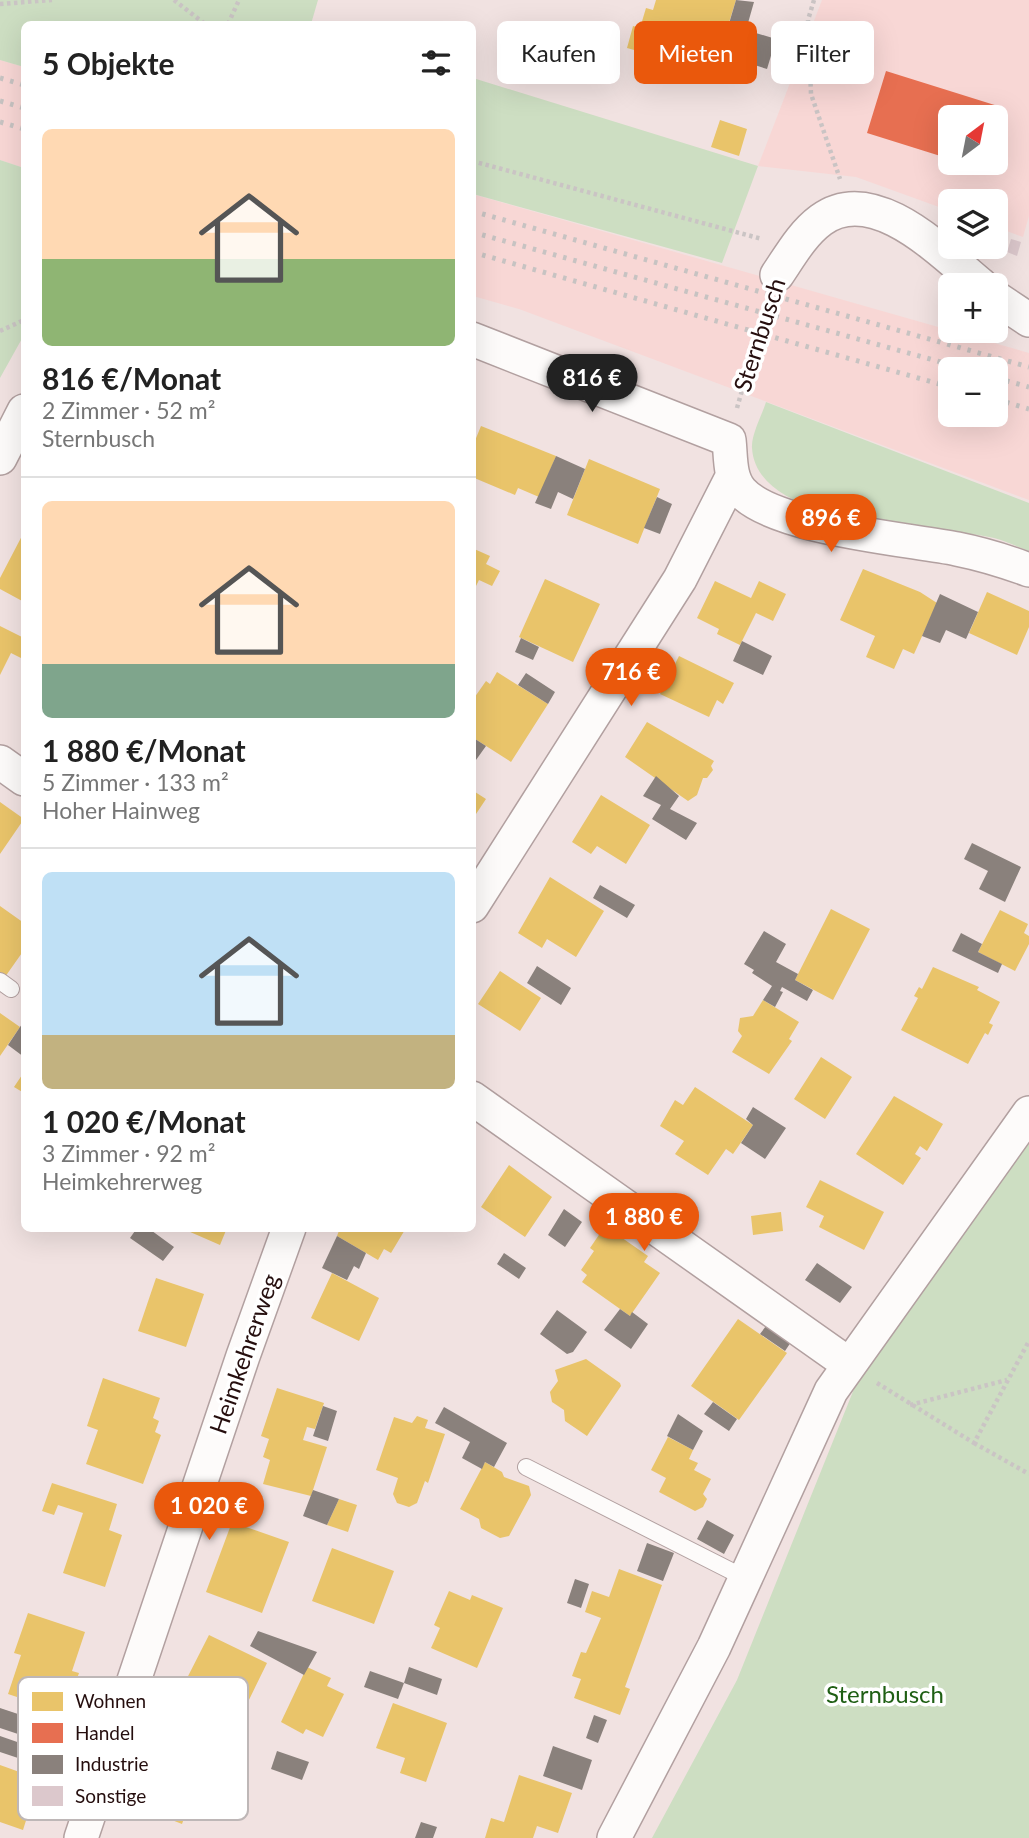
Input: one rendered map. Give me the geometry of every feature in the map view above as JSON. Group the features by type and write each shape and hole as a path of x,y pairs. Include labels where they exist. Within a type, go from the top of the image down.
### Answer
{"street":[{"name":"Sternbusch","path":"777,275 795,248 823,219 848,209"},
{"path":"848,209 874,211 904,223 966,273"},
{"path":"1008,306 1029,320"},
{"path":"476,341 729,440 732,477 742,492 761,505 798,520 958,549 1001,559 1029,570"},
{"path":"0,458 21,417"},
{"path":"476,900 680,579 732,477"},
{"path":"0,762 21,777"},
{"path":"476,1101 847,1363"},
{"path":"614,1838 714,1647 831,1391 847,1363 1029,1113"},
{"name":"Heimkehrerweg","path":"135,1677 288,1232"},
{"name":"Heimkehrerweg","path":"81,1838 87,1820"}],"lane":[{"path":"526,1467 745,1578"}],"path":[{"path":"0,4 52,0"},
{"path":"174,0 201,21"},
{"path":"229,21 239,0"},
{"path":"814,0 808,20 811,94 835,158 848,209"},
{"path":"476,162 795,248"},
{"name":"Sternbusch","path":"729,440 757,334 777,275"},
{"path":"0,331 21,321"},
{"path":"974,1443 1029,1341"},
{"path":"1008,1380 910,1405 1029,1474"}],"shaded area":[{"path":"822,0 1029,0 1029,216 1023,237 1008,231 1008,189 938,189 938,207 856,177 758,166 790,84 874,84 874,21 814,21"},
{"path":"0,60 21,66 21,167 0,160"},
{"path":"476,195 938,327 938,343 994,343 1029,353 1029,500 519,309 476,297"}],"green space":[{"path":"0,0 318,0 312,21 21,21 21,66 0,60"},
{"path":"476,79 758,166 722,263 476,195"},
{"path":"0,160 21,167 21,340 0,378"},
{"path":"766,402 1029,503 1029,551 994,538 853,518 815,508 784,494 761,475 752,448"},
{"name":"Sternbusch","path":"1029,1139 1029,1838 652,1838 737,1680 856,1384"}],"building: Wohnen":[{"path":"656,0 736,0 729,21 642,21 646,8 653,10"},
{"path":"634,26 634,50 627,48"},
{"path":"720,120 747,129 739,156 711,147"},
{"path":"481,426 556,456 539,497 518,488 515,495 476,479 476,438"},
{"path":"589,459 660,489 638,544 567,515"},
{"path":"21,538 21,600 0,589 0,578"},
{"path":"476,550 490,556 486,564 500,571 492,586 479,580 476,586"},
{"path":"863,569 920,592 937,603 914,654 903,649 894,669 866,657 875,636 840,620"},
{"path":"545,579 600,604 573,662 519,637"},
{"path":"715,581 751,598 759,581 786,594 773,621 756,613 740,645 717,634 719,629 697,618"},
{"path":"987,592 1029,611 1029,627 1017,655 969,633"},
{"path":"0,626 21,636 21,658 11,653 0,675"},
{"path":"679,656 734,683 723,704 717,700 709,717 660,694"},
{"path":"497,672 548,704 511,762 476,740 476,695 486,681 490,684"},
{"path":"647,722 714,761 711,766 713,770 707,778 703,778 697,795 688,801 625,757"},
{"path":"476,793 486,799 476,814"},
{"path":"601,795 650,825 626,864 597,846 591,854 572,842"},
{"path":"0,802 21,817 21,823 0,854"},
{"path":"550,877 604,911 576,957 547,939 542,948 518,933"},
{"path":"0,906 21,921 21,954 5,977 0,973"},
{"path":"831,909 870,929 833,1000 795,980"},
{"path":"1000,910 1028,924 1024,933 1029,936 1029,944 1015,971 978,952"},
{"path":"933,967 979,987 977,990 1000,1002 989,1023 993,1025 988,1035 985,1033 968,1064 901,1030 918,998 914,996 919,987 922,989"},
{"path":"500,971 541,998 520,1031 478,1004"},
{"path":"763,1000 799,1022 789,1039 792,1041 769,1074 732,1052 742,1036 738,1031 740,1018 753,1016"},
{"path":"0,1013 20,1027 0,1056"},
{"path":"821,1057 852,1077 825,1119 794,1099"},
{"path":"21,1076 21,1091 14,1087"},
{"path":"695,1087 753,1125 733,1154 726,1149 708,1175 675,1154 684,1141 660,1126 675,1100 683,1105"},
{"path":"894,1096 943,1124 927,1151 920,1146 915,1154 921,1158 903,1185 856,1154"},
{"path":"509,1165 552,1197 525,1237 481,1207"},
{"path":"820,1180 884,1212 864,1250 819,1227 824,1216 806,1207"},
{"path":"781,1212 783,1231 753,1235 751,1216"},
{"path":"605,1226 648,1256 644,1262 660,1273 630,1316 582,1282 587,1275 581,1270 594,1251 590,1248"},
{"path":"190,1232 225,1232 220,1245"},
{"path":"338,1232 404,1232 391,1253 384,1249 378,1260 337,1236"},
{"path":"332,1273 379,1298 359,1341 311,1318"},
{"path":"156,1278 204,1294 186,1347 138,1331"},
{"path":"738,1319 787,1353 739,1420 691,1386"},
{"path":"586,1359 621,1386 587,1436 565,1421 564,1410 552,1402 550,1392 558,1381 555,1370"},
{"path":"103,1378 160,1398 153,1418 159,1421 155,1432 161,1435 143,1484 86,1464 98,1430 87,1426"},
{"path":"277,1388 324,1403 315,1429 307,1427 303,1440 327,1447 311,1496 263,1484 270,1460 263,1457 269,1439 261,1436"},
{"path":"417,1416 428,1420 425,1428 445,1434 428,1483 425,1481 417,1503 409,1507 397,1503 393,1494 398,1478 376,1470 394,1417 412,1423"},
{"path":"668,1437 693,1450 689,1459 698,1463 694,1470 711,1479 703,1494 707,1499 703,1507 695,1511 659,1492 666,1478 651,1470"},
{"path":"485,1462 502,1472 504,1477 529,1486 531,1495 509,1536 500,1538 481,1528 479,1519 460,1509"},
{"path":"52,1483 117,1504 109,1530 122,1535 105,1587 63,1573 83,1513 58,1505 54,1515 42,1511"},
{"path":"339,1499 357,1505 348,1532 327,1525"},
{"path":"232,1522 289,1542 262,1613 206,1592"},
{"path":"332,1548 394,1571 374,1624 312,1601"},
{"path":"619,1569 662,1585 625,1687 630,1689 620,1715 574,1698 581,1679 572,1676 581,1652 586,1653 601,1618 585,1612 592,1591 609,1597"},
{"path":"449,1591 470,1600 472,1595 503,1608 477,1668 431,1648 440,1628 434,1625"},
{"path":"28,1613 85,1632 72,1671 79,1673 78,1677 18,1677 18,1697 8,1694 21,1655 14,1653"},
{"path":"209,1635 267,1663 248,1702 248,1677 188,1677"},
{"path":"307,1667 331,1678 327,1686 344,1694 323,1737 306,1729 303,1734 281,1722"},
{"path":"393,1703 447,1723 426,1782 400,1773 405,1758 376,1748"},
{"path":"0,1765 18,1771 18,1820 26,1820 23,1830 0,1822"},
{"path":"519,1775 572,1793 558,1833 537,1826 533,1838 485,1838 491,1818 504,1822"}],"building: Handel":[{"path":"886,71 995,105 938,105 938,155 867,133"}],"building: Industrie":[{"path":"736,0 754,2 749,21 730,21"},
{"path":"757,33 771,38 771,56 767,69 757,66"},
{"path":"556,456 585,469 573,499 558,492 551,509 535,503"},
{"path":"657,497 672,504 660,534 644,528"},
{"path":"940,594 978,612 966,639 946,630 940,643 922,636"},
{"path":"521,638 539,647 533,660 515,652"},
{"path":"742,641 772,656 763,675 733,661"},
{"path":"526,673 555,692 548,704 518,685"},
{"path":"476,740 486,746 476,760"},
{"path":"656,776 679,796 670,809 697,823 686,840 652,819 661,805 643,796"},
{"path":"972,843 1021,867 1005,902 979,889 988,871 964,859"},
{"path":"600,885 635,905 627,918 593,898"},
{"path":"764,931 786,944 776,962 798,974 795,980 813,990 807,1001 782,987 780,991 783,992 775,1007 763,1000 772,986 752,973 754,970 744,964"},
{"path":"961,933 982,944 978,952 1002,964 998,973 952,951"},
{"path":"537,966 571,988 561,1005 527,983"},
{"path":"21,1026 21,1055 8,1045"},
{"path":"753,1107 786,1128 765,1159 741,1143 753,1125 746,1119"},
{"path":"564,1209 582,1222 565,1247 548,1235"},
{"path":"134,1232 153,1232 174,1247 163,1261 130,1238"},
{"path":"337,1236 366,1253 359,1269 354,1266 347,1280 322,1268"},
{"path":"504,1253 526,1268 519,1279 497,1264"},
{"path":"817,1263 852,1287 840,1303 805,1280"},
{"path":"620,1309 630,1316 632,1312 648,1324 631,1349 604,1330"},
{"path":"557,1310 587,1332 573,1352 567,1354 540,1334"},
{"path":"769,1322 793,1339 785,1351 760,1334"},
{"path":"713,1402 737,1419 729,1431 704,1414"},
{"path":"323,1406 337,1411 328,1441 313,1436"},
{"path":"444,1407 507,1443 494,1467 485,1462 482,1469 462,1458 470,1442 435,1423"},
{"path":"678,1414 703,1431 693,1450 667,1436"},
{"path":"313,1490 339,1499 327,1525 303,1516"},
{"path":"707,1520 734,1535 724,1554 697,1539"},
{"path":"647,1543 674,1553 663,1581 637,1571"},
{"path":"575,1579 589,1584 581,1608 567,1603"},
{"path":"258,1631 317,1652 304,1675 250,1646"},
{"path":"409,1667 442,1679 437,1695 404,1683"},
{"path":"370,1671 404,1683 398,1699 364,1687"},
{"path":"0,1708 18,1714 18,1734 0,1728"},
{"path":"594,1715 607,1720 598,1743 586,1738"},
{"path":"0,1736 18,1742 18,1758 0,1752"},
{"path":"553,1746 592,1760 582,1790 543,1776"},
{"path":"277,1751 309,1762 302,1780 271,1769"},
{"path":"421,1822 437,1827 433,1838 415,1838"}],"building: Sonstige":[{"path":"1011,239 1021,242 1017,256 1008,252"}],"railway":[{"path":"0,78 21,84"},
{"path":"0,101 21,107"},
{"path":"0,122 21,128"},
{"path":"476,212 1029,367"},
{"path":"476,233 938,361"},
{"path":"476,253 938,384"},
{"path":"1008,381 1029,387"},
{"path":"1008,403 1029,409"}]}
